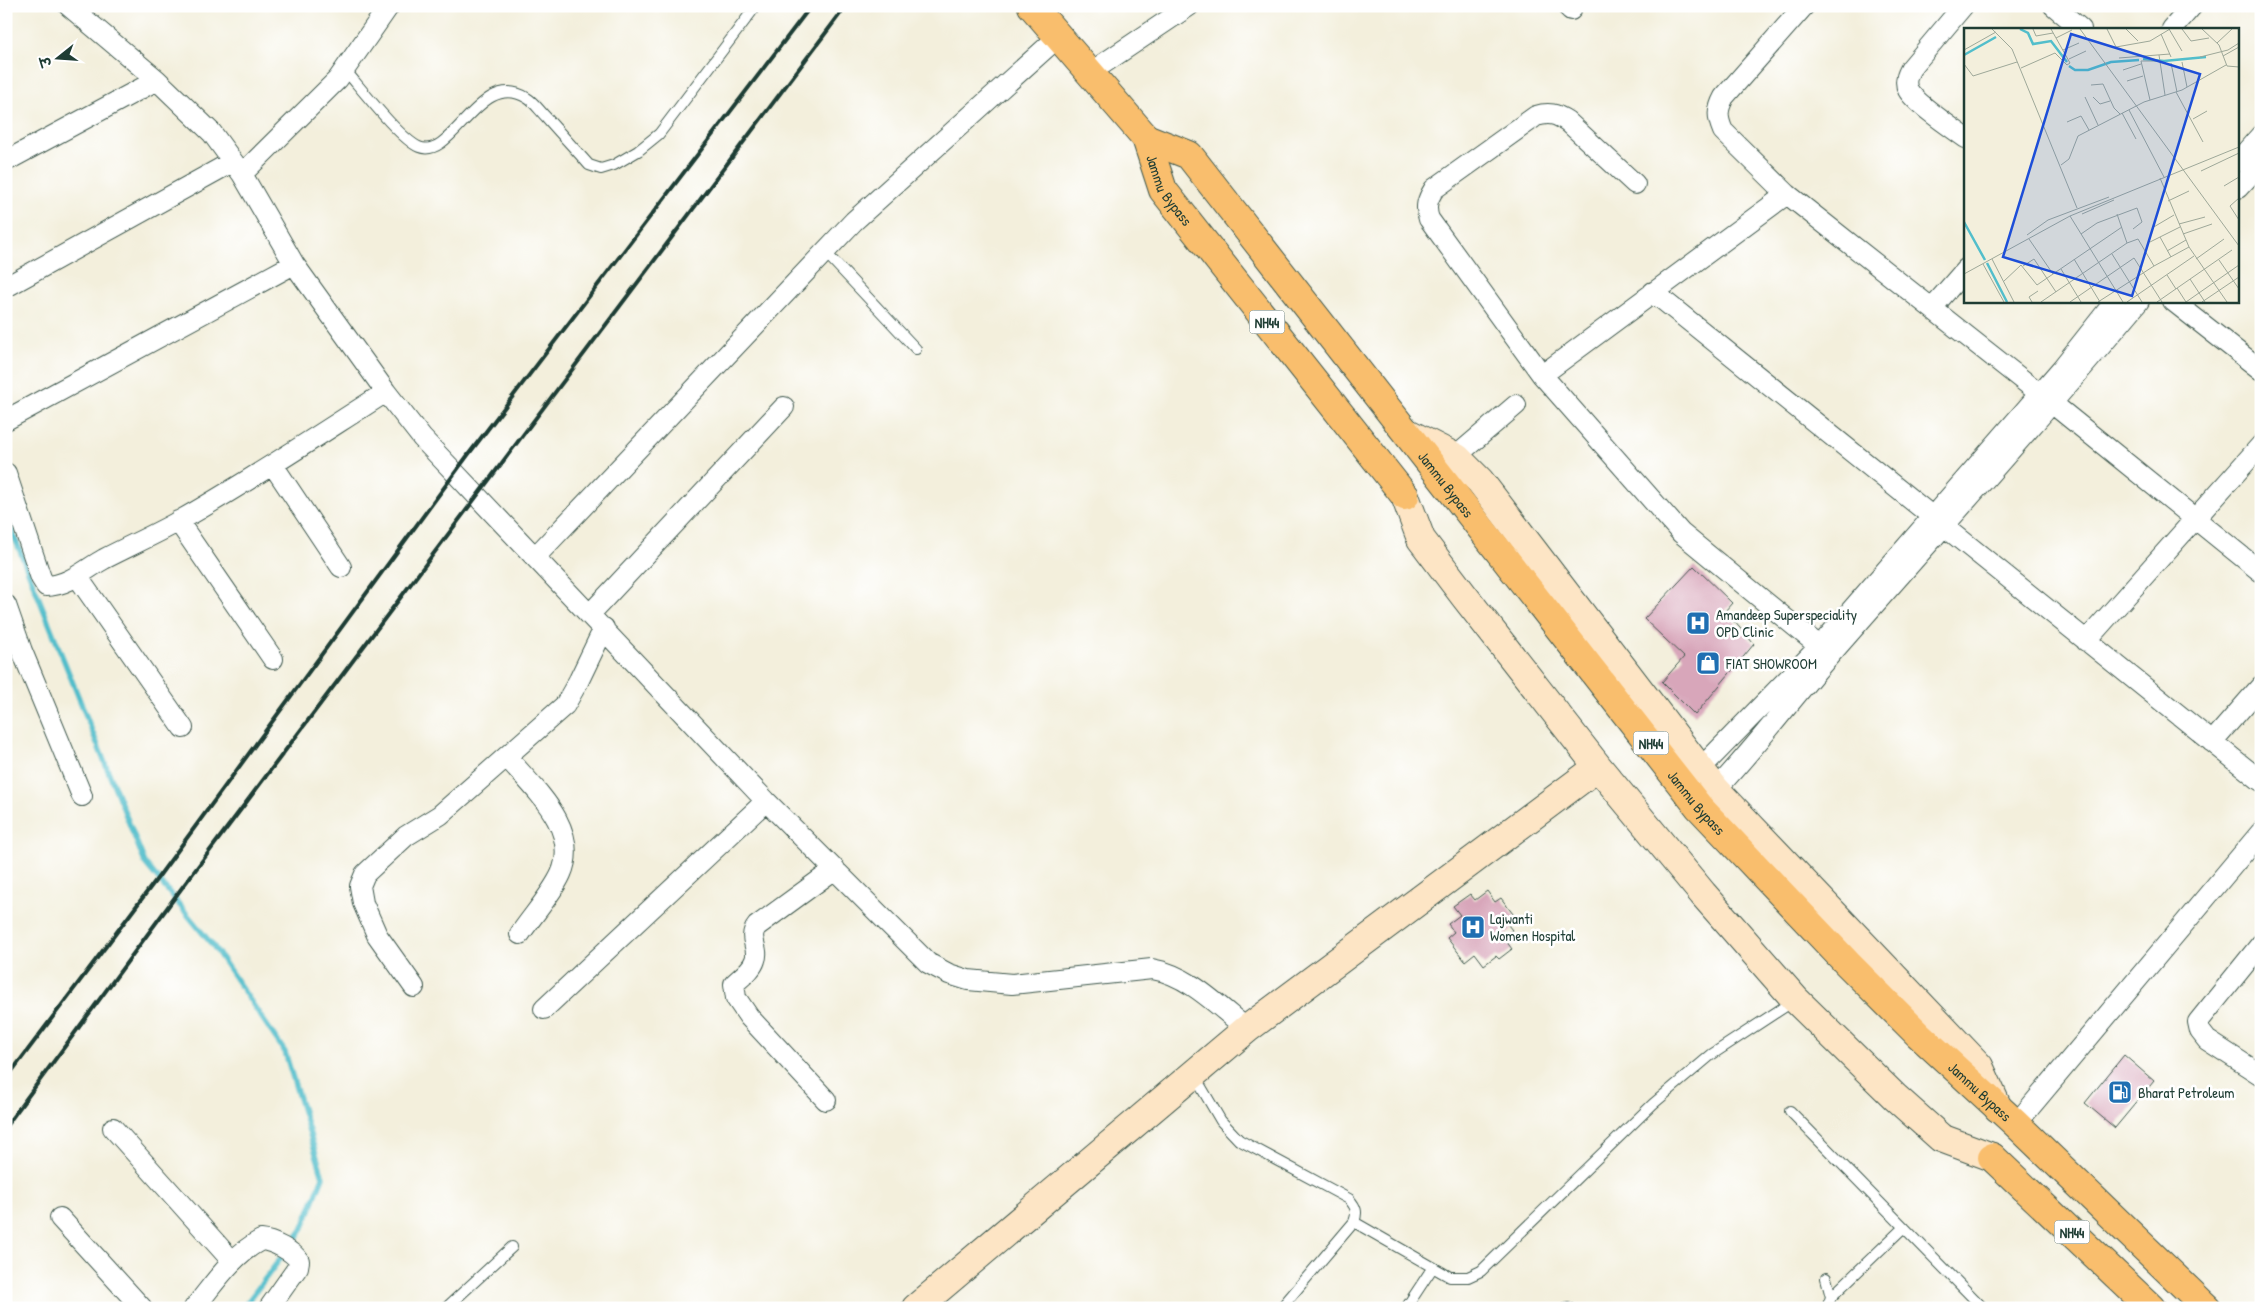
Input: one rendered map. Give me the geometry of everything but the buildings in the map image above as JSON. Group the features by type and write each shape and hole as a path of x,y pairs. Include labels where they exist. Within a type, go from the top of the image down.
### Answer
{"highway":[{"name":"Jammu Bypass","path":"1032,6 1088,74 1146,138 1163,190 1405,496"},
{"name":"Jammu Bypass","path":"1146,138 1189,155 1408,433 1705,788 1848,964 1918,1034 2007,1116 2207,1308"},
{"name":"NH44","path":"1992,1157 2151,1308"}],"street":[{"path":"70,6 157,80 199,119 237,168 294,264 386,392 422,438 536,556 766,801 928,962 949,974 968,980 1012,984 1152,970 1169,972 1192,986 1247,1029"},
{"path":"6,287 237,168 338,79 389,6"},
{"path":"1088,74 1137,43 1189,6"},
{"path":"1804,6 1724,96 1718,107 1718,118 1724,131 1787,194 2261,572"},
{"path":"1963,6 1911,68 1907,75 1906,83 1908,91 1915,99 1964,136"},
{"path":"2054,6 2081,28"},
{"path":"2173,28 2192,6"},
{"path":"536,556 854,221 1058,38"},
{"path":"6,161 157,80"},
{"path":"1635,184 1568,121 1556,115 1546,113 1536,116 1434,189 1428,198 1426,209 1429,219 1542,375 1681,533 1825,650"},
{"path":"2240,184 2261,135"},
{"path":"1542,375 1787,194"},
{"path":"6,420 294,264"},
{"path":"1932,308 1964,271"},
{"path":"1653,292 2261,782"},
{"path":"2046,399 2114,302"},
{"path":"1408,433 1455,456 1480,481 1705,788 2046,399 2138,302"},
{"path":"2174,302 2261,370"},
{"path":"6,474 43,584 52,586 77,576 103,560 178,521 273,465 386,392"},
{"path":"1455,456 1516,405"},
{"path":"414,987 378,935 363,903 360,886 365,874 406,836 440,814 565,705 580,680 597,621 784,407"},
{"path":"2086,641 2261,445"},
{"path":"273,465 341,567"},
{"path":"1405,496 1421,539 1598,767 1703,894 1795,999 1894,1097 1941,1138 1992,1157"},
{"path":"178,521 273,659"},
{"path":"77,576 183,728"},
{"path":"6,605 22,651 82,796"},
{"path":"2212,742 2261,686"},
{"path":"507,757 546,802 563,830 567,846 566,860 560,876 520,934"},
{"path":"916,1308 1247,1029 1598,767"},
{"path":"544,1008 766,801"},
{"path":"2007,1116 2261,832"},
{"path":"826,1100 749,1017 736,998 734,984 757,958 752,935 757,926 835,869"},
{"path":"2261,944 2198,1022 2200,1032 2207,1040 2261,1075"},
{"path":"113,1128 232,1261"},
{"path":"60,1218 142,1308"},
{"path":"194,1308 232,1261 261,1240 277,1245 299,1261 298,1267 269,1308"}],"lane":[{"path":"345,70 399,131 418,146 427,148 438,144 482,103 496,94 511,92 527,98 589,165 601,169 614,165 638,151 659,134 756,6"},
{"path":"825,252 916,349"},
{"path":"1354,1222 1450,1277 1459,1279 1481,1271 1653,1104 1712,1055 1795,999"},
{"path":"1193,1073 1221,1121 1239,1140 1349,1199 1356,1206 1357,1214 1354,1222 1281,1308"},
{"path":"1790,1111 1983,1308"},
{"path":"1831,1297 1904,1228"},
{"path":"446,1308 512,1247"},
{"path":"1406,1308 1433,1267"},
{"path":"1826,1278 1831,1297 1828,1308"}],"waterway":[{"path":"6,516 145,863 214,947 285,1052 323,1177 302,1230 243,1308"}],"railway":[{"path":"6,1079 159,876 468,455 811,6"},
{"path":"6,1126 181,889 846,6"}],"place":[{"name":"Amandeep Superspeciality OPD Clinic","path":"1698,623"},
{"name":"FIAT SHOWROOM","path":"1708,663"},
{"name":"Lajwanti Women Hospital","path":"1473,927"},
{"name":"Bharat Petroleum","path":"2120,1092"}]}
